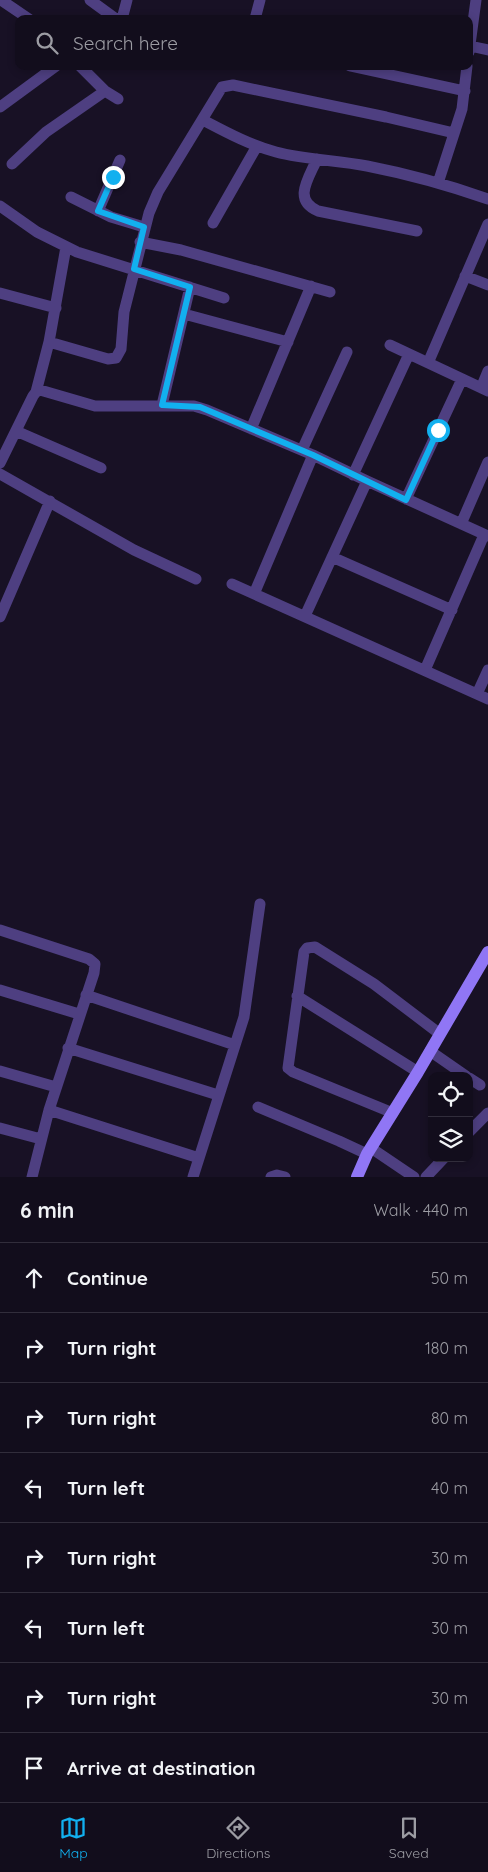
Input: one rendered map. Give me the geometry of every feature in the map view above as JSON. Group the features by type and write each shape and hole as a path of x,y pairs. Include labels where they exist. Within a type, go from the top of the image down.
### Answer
{"street":[{"path":"1,0 23,15"},
{"path":"90,0 111,15"},
{"path":"123,15 127,0"},
{"path":"256,15 260,0"},
{"path":"473,24 476,0"},
{"path":"473,49 488,50"},
{"path":"0,107 51,70"},
{"path":"84,70 105,91 118,99"},
{"path":"368,70 465,91"},
{"path":"438,182 462,109 467,70"},
{"path":"49,342 108,359 116,358 121,349 124,312 144,227 158,192 222,87 233,85 454,133"},
{"path":"12,164 46,132 105,91"},
{"path":"203,120 257,146 275,152 366,166 438,182 488,199"},
{"path":"213,223 257,146"},
{"path":"317,159 304,193 305,203 310,207 318,211 418,231"},
{"path":"98,211 120,160"},
{"path":"71,197 98,211 144,227"},
{"path":"0,206 37,232 66,247 224,298"},
{"path":"428,363 488,224"},
{"path":"140,242 182,250 330,292"},
{"path":"0,463 36,392 49,342 66,247"},
{"path":"465,276 488,286"},
{"path":"252,428 311,286"},
{"path":"162,405 190,287"},
{"path":"0,293 56,308"},
{"path":"184,314 288,342"},
{"path":"390,345 484,389 488,371"},
{"path":"254,594 347,352"},
{"path":"353,475 409,354"},
{"path":"406,500 462,379"},
{"path":"36,392 40,390 95,406 162,405 200,407 308,453 486,536 425,670"},
{"path":"16,431 101,468"},
{"path":"460,524 488,462"},
{"path":"0,474 134,550 196,579"},
{"path":"306,616 367,481"},
{"path":"0,617 50,501"},
{"path":"332,557 452,610"},
{"path":"232,584 483,696 488,670"},
{"path":"193,1177 244,1017 260,904"},
{"path":"0,930 95,964 95,969 48,1110 32,1177"},
{"path":"393,1113 288,1068 297,996 306,948 315,947 374,984 440,1034"},
{"path":"357,1177 369,1151 418,1072 488,952"},
{"path":"0,990 79,1014"},
{"path":"86,995 236,1044"},
{"path":"297,996 418,1072"},
{"path":"68,1048 218,1095"},
{"path":"430,1051 461,1072"},
{"path":"0,1072 56,1087"},
{"path":"473,1080 480,1085"},
{"path":"258,1107 339,1141 369,1151 414,1177"},
{"path":"48,1110 199,1158"},
{"path":"473,1128 488,1113"},
{"path":"0,1128 40,1139"},
{"path":"426,1177 440,1162"},
{"path":"271,1177 277,1175 285,1177"}],"route":[{"path":"113,177 98,211 144,227 134,269 190,287 162,405 200,407 313,455 406,500 438,430"}]}
